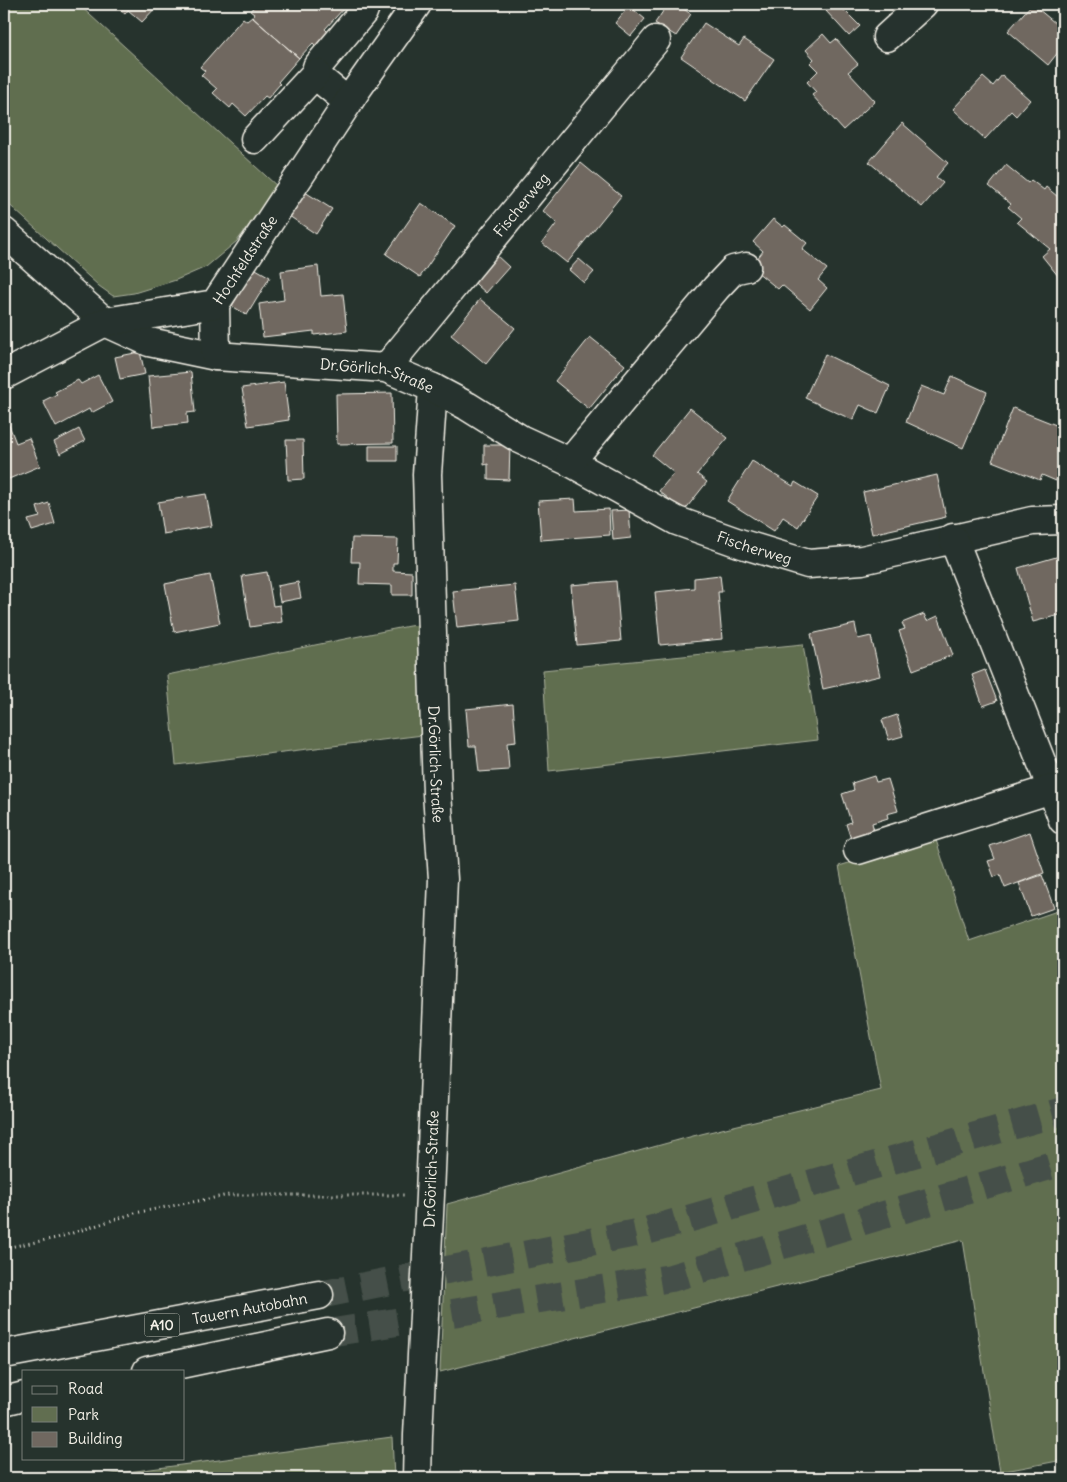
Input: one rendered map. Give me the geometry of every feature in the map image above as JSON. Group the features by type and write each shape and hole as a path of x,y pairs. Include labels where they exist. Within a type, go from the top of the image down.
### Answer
{"main road":[{"path":"255,139 316,73 317,67 363,12 366,4"},
{"name":"Hochfeldstraße","path":"4,375 105,322 215,304 348,102 417,4"},
{"path":"887,37 923,4"},
{"name":"Fischerweg","path":"386,368 656,40"},
{"path":"316,73 319,78 348,102"},
{"name":"Dr.Görlich-Straße","path":"4,232 105,322 149,342 216,356 386,368 433,388 427,474 437,784 443,879 417,1478"},
{"path":"570,462 716,288 733,270 746,267"},
{"path":"215,304 216,356"},
{"name":"Fischerweg","path":"433,388 467,406 520,440 570,462 677,521 742,544 808,564 862,560 1032,521 1063,520"},
{"path":"953,538 1063,820"},
{"path":"858,850 1052,789"},
{"name":"Tauern Autobahn","path":"4,1354 319,1295"},
{"path":"152,1370 328,1333"},
{"path":"4,1401 22,1396"}],"path":[{"path":"4,1248 57,1238 135,1213 229,1195 430,1195"}],"green space":[{"path":"4,4 78,4 278,187 237,241 206,267 176,280 134,293 113,296 99,286 4,200"},
{"path":"421,625 423,735 176,765 167,675"},
{"path":"803,644 818,740 549,771 543,670"},
{"path":"935,837 969,941 1063,909 1063,1460 1000,1472 963,1240 440,1372 447,1204 693,1136 881,1090 839,866"},
{"path":"392,1437 394,1478 83,1478"}],"building":[{"path":"113,4 159,4 142,22 128,10 125,14"},
{"path":"256,4 342,4 345,7 325,29 328,32 316,46 313,43 299,58 252,17 254,14 250,11"},
{"path":"668,4 676,4 691,14 676,36 655,23"},
{"path":"833,4 838,4 860,26 849,36 826,11"},
{"path":"1032,4 1055,23 1058,20 1063,24 1063,46 1048,65 1008,31"},
{"path":"629,6 645,19 631,36 615,23"},
{"path":"252,17 299,58 278,82 280,84 268,98 265,96 246,116 233,104 230,108 213,93 217,89 201,75 205,71 200,67 243,18 247,21"},
{"path":"704,23 739,46 744,39 774,59 745,101 681,57"},
{"path":"823,34 831,43 836,39 858,64 848,72 875,101 843,130 812,95 816,92 807,82 818,71 810,63 814,59 806,50"},
{"path":"1002,75 1030,100 1016,116 1011,111 985,139 953,109 983,77 993,86"},
{"path":"902,123 948,163 936,177 943,183 922,207 869,162"},
{"path":"581,163 621,196 567,263 542,243 557,223 543,211"},
{"path":"1006,165 1028,183 1031,180 1044,190 1046,187 1063,201 1063,282 1042,256 1050,249 1017,222 1021,218 1008,207 1011,204 989,186"},
{"path":"305,192 332,209 316,234 289,216"},
{"path":"421,203 455,226 420,277 386,254"},
{"path":"773,219 783,227 785,225 807,243 802,249 827,269 818,280 827,288 810,309 782,285 778,289 751,267 763,251 753,242"},
{"path":"496,255 509,267 486,293 468,277"},
{"path":"579,259 594,272 584,283 569,270"},
{"path":"318,266 321,296 343,294 347,331 314,335 314,331 263,337 259,304 284,300 281,271"},
{"path":"254,268 270,277 247,315 232,306"},
{"path":"480,299 515,328 486,364 451,335"},
{"path":"590,337 625,365 589,409 555,381"},
{"path":"140,352 145,374 120,379 115,357"},
{"path":"825,354 890,386 878,413 860,405 853,420 805,398"},
{"path":"191,372 195,412 187,413 188,423 153,427 148,376"},
{"path":"98,375 112,402 91,413 89,409 56,427 43,401 57,394 55,392 78,380 81,384"},
{"path":"952,376 987,392 963,448 906,422 921,386 944,395"},
{"path":"284,382 289,420 248,426 242,388"},
{"path":"392,393 393,443 337,444 336,394"},
{"path":"690,408 728,438 697,474 707,482 684,511 659,491 674,473 652,455"},
{"path":"1013,408 1061,427 1060,430 1063,432 1063,463 1056,481 1042,475 1040,480 992,461"},
{"path":"7,420 16,443 29,438 40,466 4,481 4,421"},
{"path":"79,429 85,441 60,454 54,442"},
{"path":"286,440 303,440 304,479 288,480"},
{"path":"484,445 510,445 509,480 488,479 488,464 484,465"},
{"path":"369,446 397,446 397,461 369,461"},
{"path":"752,461 793,486 795,482 818,496 798,527 783,517 774,531 727,501"},
{"path":"937,475 946,517 872,534 863,492"},
{"path":"206,494 212,526 163,534 158,502"},
{"path":"575,499 576,511 609,509 610,535 541,540 538,501"},
{"path":"49,503 55,524 32,531 28,520 40,517 37,507"},
{"path":"629,510 631,538 613,540 611,511"},
{"path":"352,538 398,539 397,563 393,563 393,571 412,572 412,595 392,595 392,585 359,584 360,562 351,562"},
{"path":"1063,555 1063,614 1033,622 1018,568"},
{"path":"267,572 273,606 280,605 282,622 250,627 242,576"},
{"path":"210,575 220,623 174,632 165,584"},
{"path":"720,575 722,592 718,592 722,639 660,645 655,592 694,588 694,578"},
{"path":"616,581 621,641 577,645 571,585"},
{"path":"298,582 301,598 280,602 277,586"},
{"path":"515,585 519,621 457,628 453,591"},
{"path":"924,614 927,621 938,616 953,655 913,670 899,631 905,629 902,623"},
{"path":"855,624 858,639 871,636 880,676 823,689 811,634"},
{"path":"985,670 997,701 983,706 972,675"},
{"path":"513,704 516,742 507,743 509,770 479,772 476,746 469,746 466,709"},
{"path":"897,715 903,736 889,740 882,720"},
{"path":"874,776 876,782 888,779 898,811 887,814 888,818 872,823 875,835 852,842 846,824 851,822 842,794 854,790 852,783"},
{"path":"1030,832 1044,873 1005,888 1000,875 994,877 988,861 995,859 990,846"},
{"path":"1042,875 1054,908 1031,916 1019,883"}],"tunnel":[{"path":"319,1295 646,1231 1063,1111"},
{"path":"328,1333 671,1278 1063,1162"}]}
